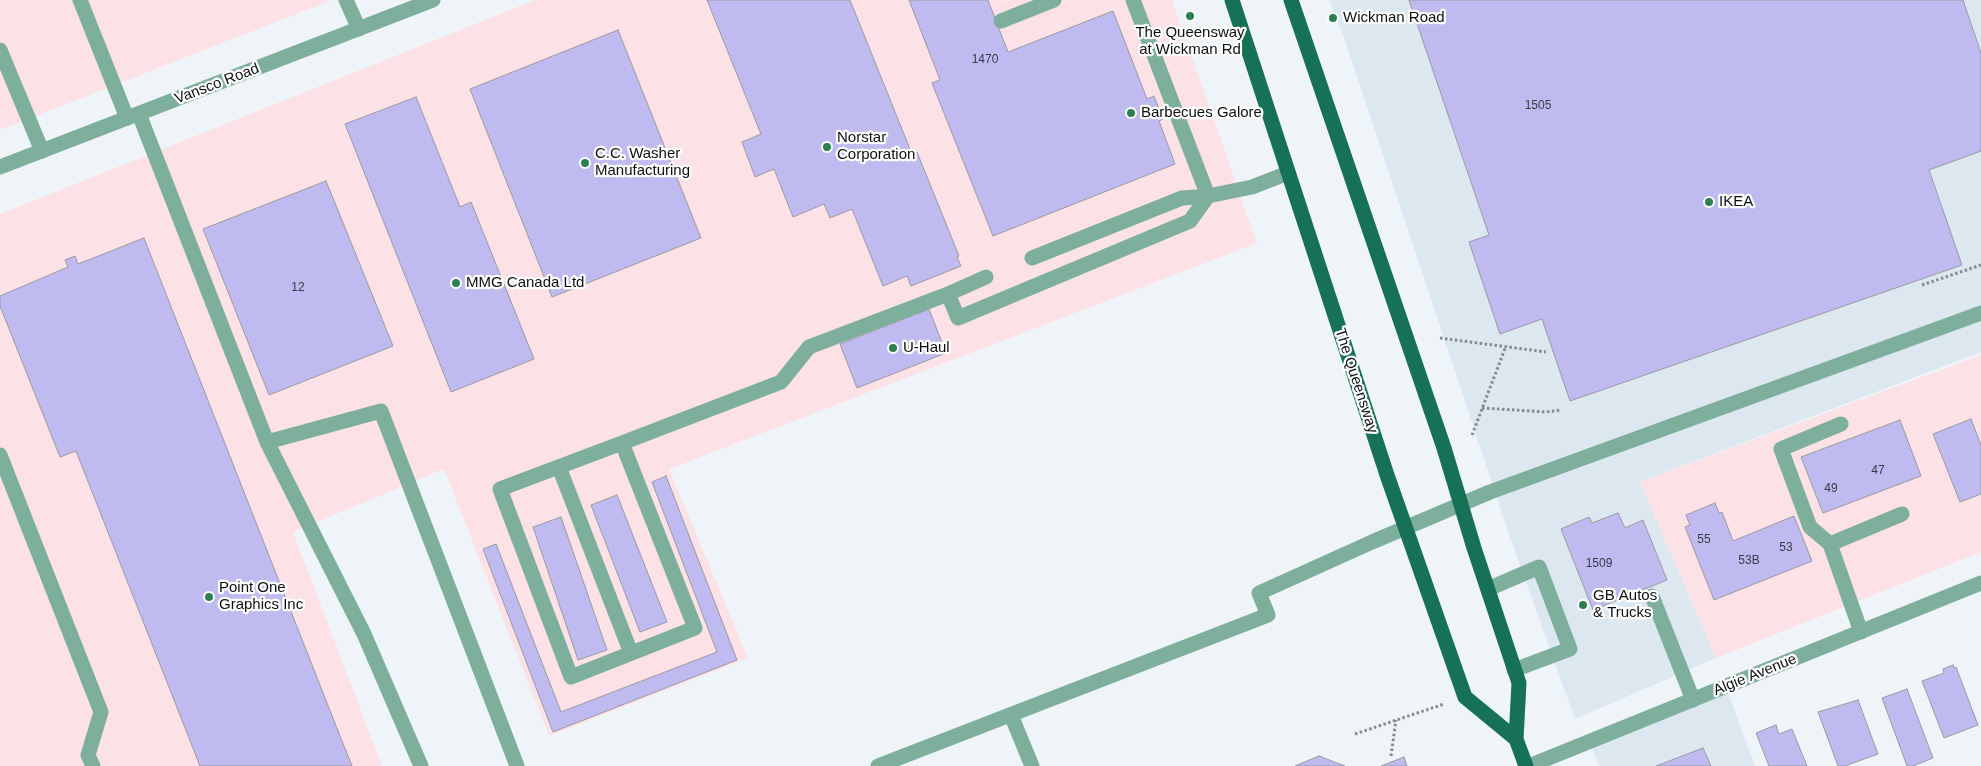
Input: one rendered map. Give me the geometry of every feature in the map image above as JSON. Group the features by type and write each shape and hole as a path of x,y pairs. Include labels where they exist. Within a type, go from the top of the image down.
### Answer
{"main road":[{"name":"The Queensway","path":"1232,0 1405,528 1465,697"},
{"path":"1291,0 1444,448 1519,683 1516,739 1527,766"},
{"path":"1465,697 1516,739"}],"street":[{"path":"80,0 133,116 267,442 364,634 421,766"},
{"path":"346,0 359,29"},
{"name":"Vansco Road","path":"0,167 433,0"},
{"path":"1001,20 1054,0"},
{"path":"1133,0 1208,196"},
{"path":"0,50 42,151"},
{"path":"1032,258 1182,198 1208,196 1252,187 1288,173"},
{"path":"948,294 958,318 1190,221 1208,196"},
{"path":"622,443 695,628 571,677 500,489 781,382 809,347 948,294 986,277"},
{"path":"878,766 1268,615 1259,593 1461,504 1554,468 1981,313"},
{"path":"267,442 381,411 517,766"},
{"path":"1841,424 1780,449 1810,526 1830,544 1861,632"},
{"path":"0,455 100,712 88,755 92,766"},
{"path":"559,467 631,654"},
{"path":"1830,544 1902,514"},
{"path":"1488,589 1539,567 1570,649 1514,670"},
{"name":"Algie Avenue","path":"1527,766 1981,582"},
{"path":"1652,596 1693,700"},
{"path":"1011,715 1032,766"}],"path":[{"path":"1922,286 1981,265"},
{"path":"1440,338 1546,352"},
{"path":"1472,435 1506,346"},
{"path":"1482,408 1546,412 1561,410"},
{"path":"1355,734 1465,697"},
{"path":"1391,756 1396,720"}],"shaded area":[{"path":"0,0 332,0 0,130"},
{"path":"535,0 1003,0 1005,2 1010,0 1172,0 1257,243 669,469 748,658 549,736 444,469 293,532 382,766 0,766 0,214"},
{"name":"IKEA","path":"1329,0 1981,0 1981,352 1640,482 1716,658 1575,719 1510,537 1343,35"},
{"path":"1981,355 1981,552 1716,658 1640,482"},
{"path":"1727,690 1755,766 1600,766 1592,748"}],"building":[{"name":"Norstar Corporation","path":"707,0 850,0 912,154 917,152 959,256 957,257 961,266 911,286 907,276 883,286 852,209 830,218 824,204 793,217 774,169 755,177 742,142 761,134"},
{"path":"909,0 988,0 1008,52 1113,11 1147,99 1154,96 1163,119 1159,121 1175,164 993,236 932,83 940,80"},
{"name":"IKEA","path":"1409,0 1963,0 1981,53 1981,151 1929,170 1962,265 1570,401 1542,319 1500,334 1469,242 1489,235"},
{"name":"C.C. Washer Manufacturing","path":"618,30 701,238 552,297 470,89"},
{"name":"MMG Canada Ltd","path":"416,97 460,207 471,202 534,359 451,392 345,124"},
{"path":"326,181 393,346 269,395 203,229"},
{"name":"Point One Graphics Inc","path":"144,238 352,766 200,766 76,451 60,457 0,306 0,296 68,267 65,260 75,256 78,264"},
{"name":"U-Haul","path":"929,309 946,353 857,388 840,344"},
{"path":"1971,419 1981,445 1981,494 1960,502 1933,434"},
{"path":"1900,420 1921,476 1823,513 1801,457"},
{"path":"666,476 737,660 553,732 483,549 496,544 561,712 717,652 652,482"},
{"path":"617,495 667,622 640,632 591,505"},
{"path":"1715,503 1719,513 1722,512 1733,541 1794,516 1812,561 1714,600 1685,527 1690,525 1686,515"},
{"path":"1618,513 1625,528 1643,520 1667,580 1593,610 1561,529 1589,517 1592,523"},
{"path":"561,517 607,650 578,660 533,527"},
{"path":"1953,665 1954,668 1956,667 1978,725 1944,738 1922,681 1944,673 1943,669"},
{"path":"1907,689 1933,758 1913,766 1907,766 1882,698"},
{"path":"1858,700 1878,754 1845,766 1838,766 1818,712"},
{"path":"1776,725 1779,734 1792,729 1807,766 1769,766 1756,733"},
{"path":"1703,748 1711,766 1656,766"},
{"path":"1319,756 1345,766 1295,766"},
{"path":"1404,757 1407,766 1381,766"}],"place":[{"name":"The Queensway at Wickman Rd","path":"1190,16"},
{"name":"Wickman Road","path":"1333,18"},
{"name":"Barbecues Galore","path":"1131,113"},
{"name":"Norstar Corporation","path":"827,147"},
{"name":"C.C. Washer Manufacturing","path":"585,163"},
{"name":"IKEA","path":"1709,202"},
{"name":"MMG Canada Ltd","path":"456,283"},
{"name":"U-Haul","path":"893,348"},
{"name":"Point One Graphics Inc","path":"209,597"},
{"name":"GB Autos & Trucks","path":"1583,605"}]}
